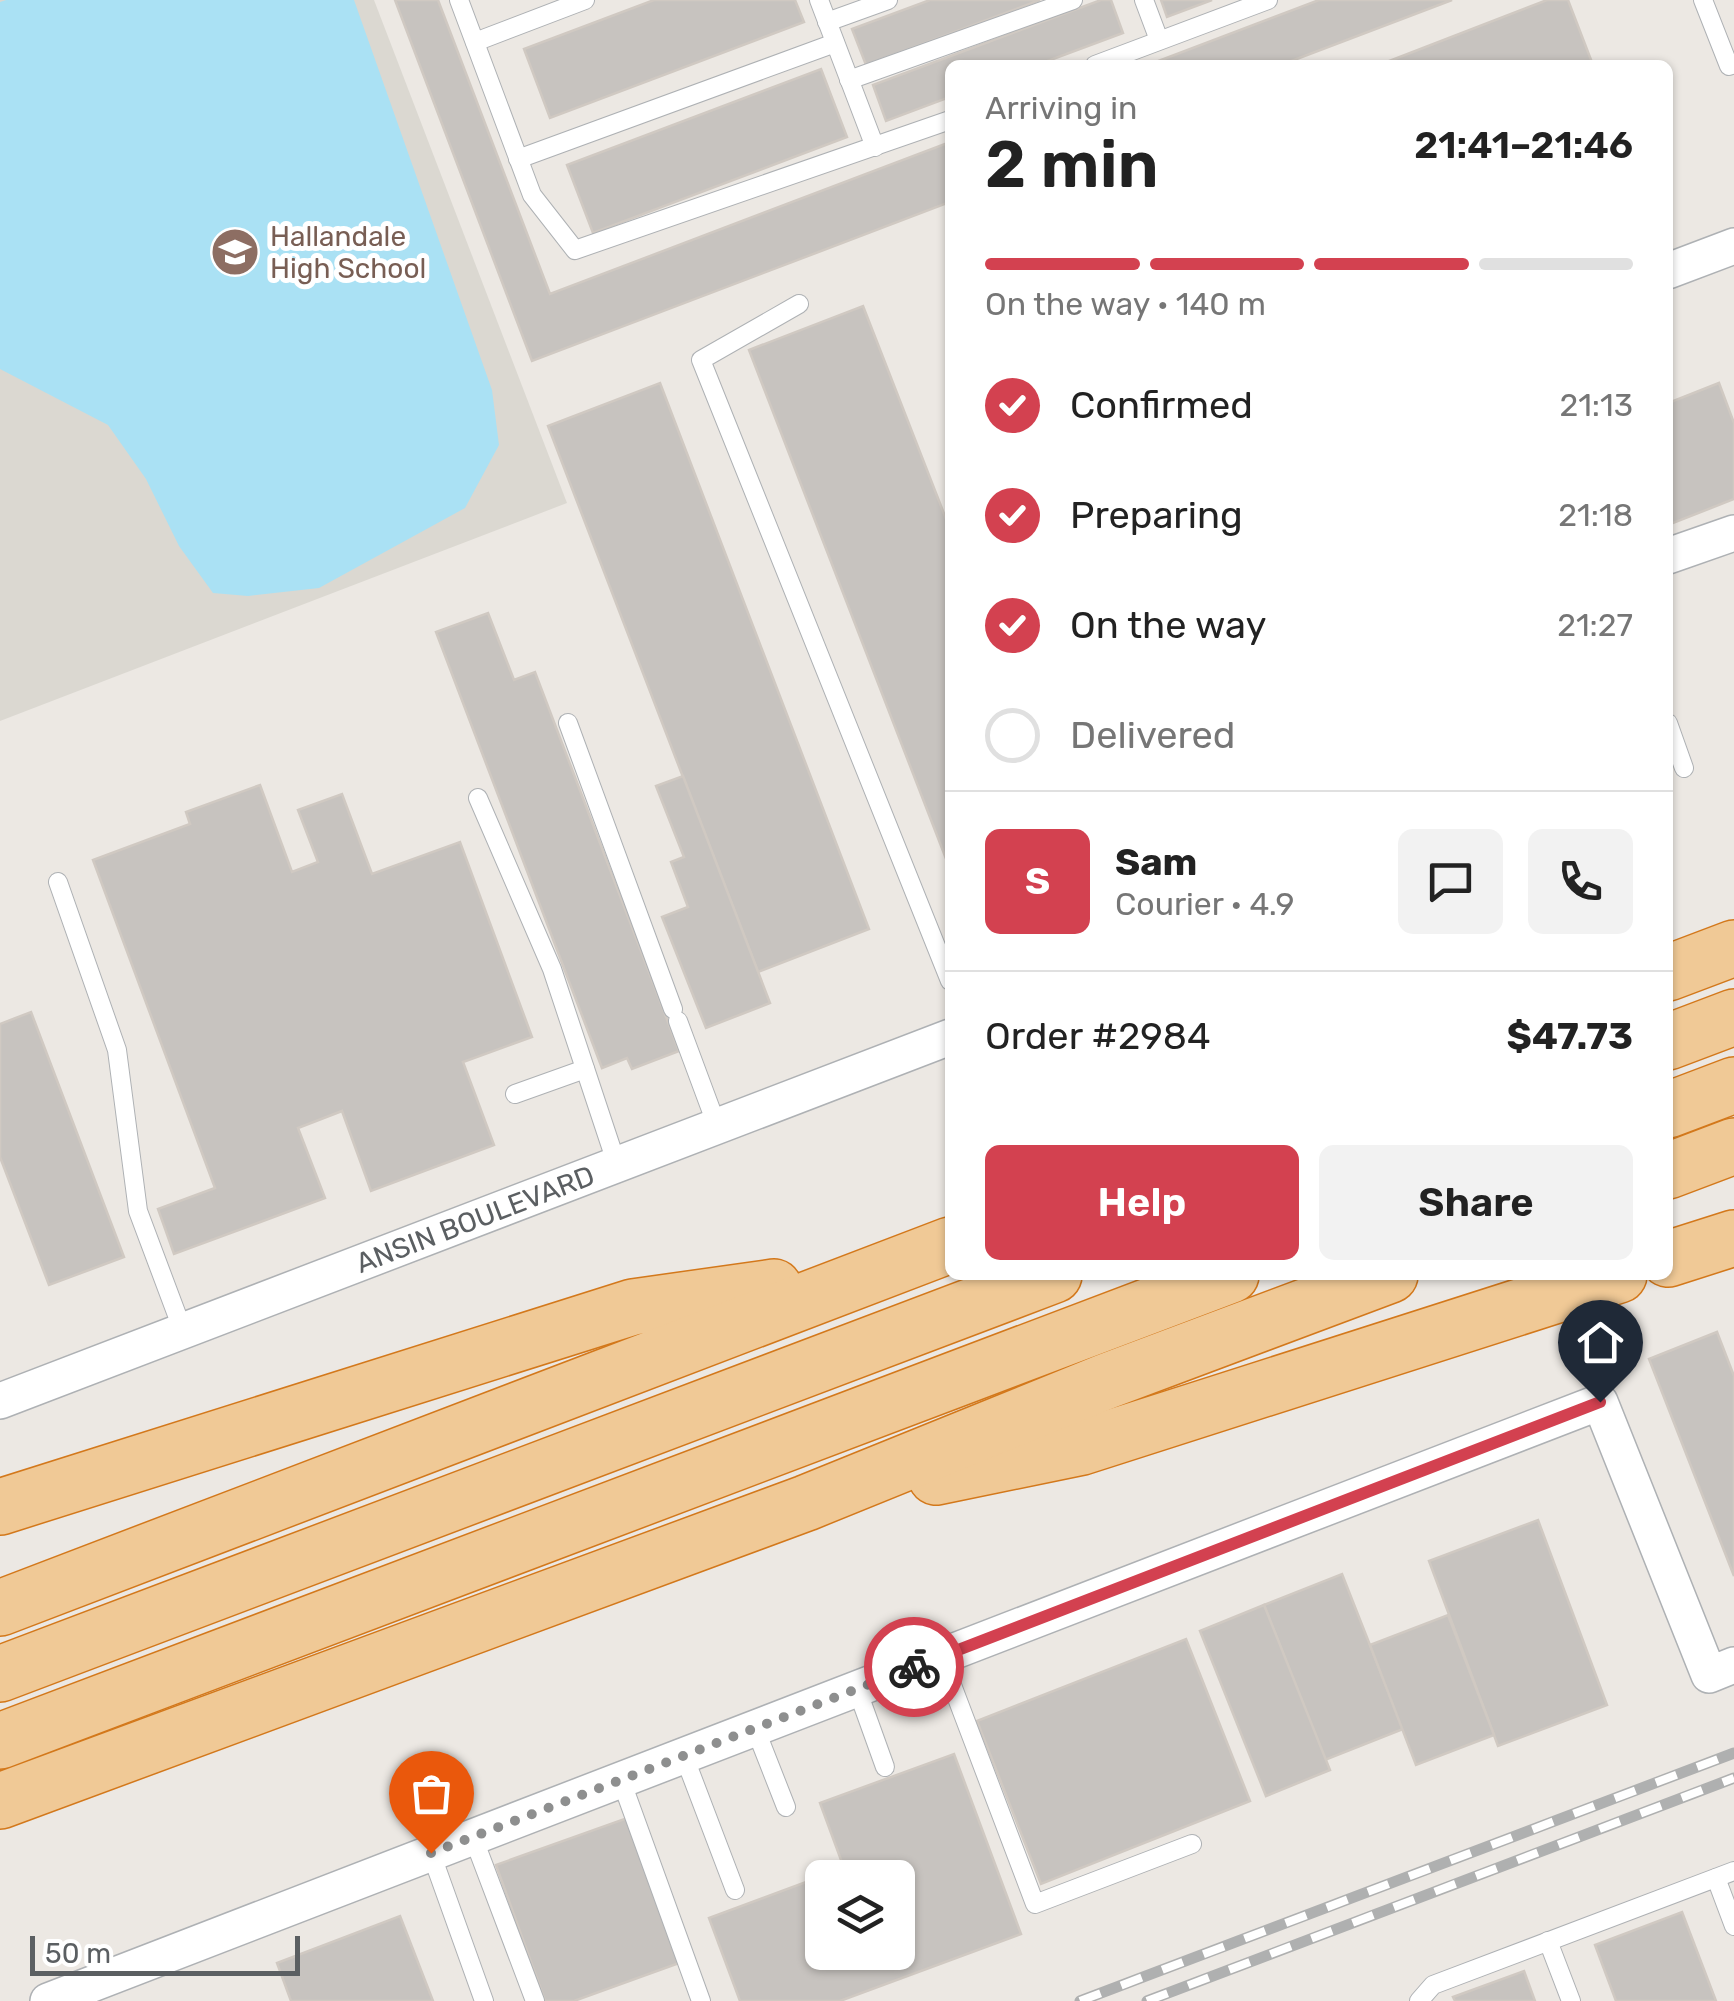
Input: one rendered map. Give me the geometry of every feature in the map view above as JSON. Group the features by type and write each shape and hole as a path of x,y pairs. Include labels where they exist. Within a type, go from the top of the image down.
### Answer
{"highway":[{"path":"1673,971 1734,948"},
{"path":"1673,1040 1734,1017"},
{"path":"1673,1108 1734,1085"},
{"path":"1673,1169 1734,1146"},
{"path":"1673,1258 1734,1238"},
{"path":"0,1608 945,1247"},
{"path":"0,1507 633,1307 876,1273"},
{"path":"0,1674 1041,1280"},
{"path":"0,1741 1217,1280"},
{"path":"1,1801 806,1503 1107,1381 1377,1280"},
{"path":"806,1503 1082,1447 1603,1280"}],"street":[{"path":"1673,269 1734,246"},
{"path":"1673,555 1732,540"},
{"name":"ANSIN BOULEVARD","path":"0,1401 945,1039"},
{"path":"48,2001 1600,1402 1709,1674 1734,1665"}],"lane":[{"path":"459,0 532,196 575,250 945,122"},
{"path":"475,42 585,0"},
{"path":"819,0 875,147"},
{"path":"827,22 888,0"},
{"path":"849,80 1072,0"},
{"path":"1144,0 1159,40"},
{"path":"1108,60 1268,0"},
{"path":"1703,0 1729,66 1734,64"},
{"path":"518,159 835,43"},
{"path":"799,304 701,360 945,969"},
{"path":"568,723 717,1126"},
{"path":"1673,737 1684,768"},
{"path":"478,798 552,969 617,1165"},
{"path":"58,882 118,1050 138,1211 183,1331"},
{"path":"515,1094 585,1069"},
{"path":"941,1656 1035,1904 1192,1844"},
{"path":"857,1689 885,1767"},
{"path":"755,1728 786,1806"},
{"path":"684,1756 735,1890"},
{"path":"621,1780 701,2001"},
{"path":"473,1837 535,2001"},
{"path":"431,1853 484,2001"},
{"path":"1420,2001 1433,1985 1734,1871"},
{"path":"1716,1878 1734,1926"},
{"path":"1548,1941 1570,2001"}],"shaded area":[{"name":"Hallandale High School","path":"0,0 374,0 567,503 0,721"}],"water":[{"name":"Hallandale High School","path":"354,0 492,390 499,445 465,508 319,588 248,596 213,593 179,546 146,479 108,425 0,369 0,2"}],"building":[{"path":"395,0 438,0 550,294 945,144 945,204 532,361"},
{"path":"654,0 795,0 804,22 550,118 524,49"},
{"path":"930,0 1040,0 866,65 852,29"},
{"path":"1101,0 1111,0 1123,33 1050,60 945,60 945,99 886,121 873,85"},
{"path":"1161,0 1212,0 1167,17"},
{"path":"1319,0 1452,0 1294,60 1161,60"},
{"path":"1547,0 1568,0 1591,60 1392,60"},
{"path":"821,69 847,137 593,233 567,165"},
{"path":"863,306 945,516 945,856 749,350"},
{"path":"660,383 869,929 758,972 548,426"},
{"path":"1719,383 1734,423 1734,499 1673,523 1673,401"},
{"path":"488,613 514,680 535,672 679,1051 632,1069 627,1058 602,1068 436,632"},
{"path":"683,776 770,1003 706,1028 662,917 688,907 671,862 684,857 656,786"},
{"path":"260,785 292,872 318,862 298,810 342,794 372,874 460,842 532,1037 463,1062 494,1145 371,1191 342,1111 298,1128 325,1198 174,1254 158,1209 215,1188 93,860 190,824 186,812"},
{"path":"31,1012 124,1257 49,1285 0,1157 0,1024"},
{"path":"1717,1332 1734,1376 1734,1576 1649,1359"},
{"path":"1538,1520 1607,1705 1498,1746 1429,1561"},
{"path":"1342,1574 1403,1729 1325,1760 1264,1605"},
{"path":"1264,1605 1330,1770 1266,1796 1200,1631"},
{"path":"1448,1615 1494,1735 1416,1765 1370,1645"},
{"path":"1186,1639 1250,1801 1041,1884 977,1721"},
{"path":"954,1754 1021,1934 840,2001 740,2001 709,1918 805,1882 805,1970 915,1970 915,1860 841,1860 820,1803"},
{"path":"630,1817 682,1962 574,2001 545,2001 496,1865"},
{"path":"1682,1912 1716,2001 1616,2001 1595,1945"},
{"path":"400,1916 433,2001 291,2001 277,1963"},
{"path":"1524,1971 1535,2001 1455,2001 1453,1997"}],"railway":[{"path":"1080,2001 1734,1753"},
{"path":"1147,2001 1734,1778"}],"way so far":[{"path":"431,1853 914,1667"}],"place":[{"name":"Hallandale High School","path":"235,252"}],"route":[{"path":"914,1667 1600,1402"}]}
